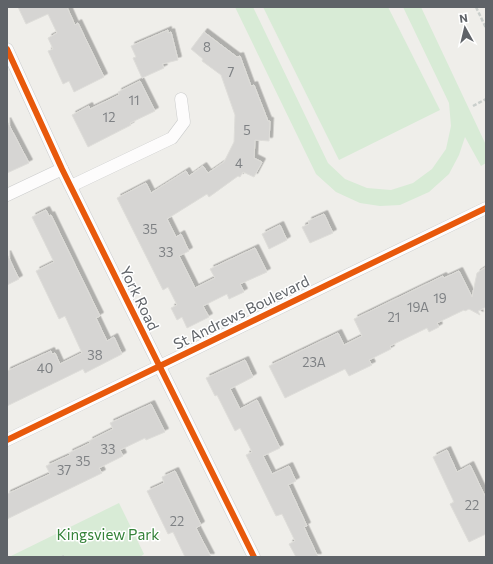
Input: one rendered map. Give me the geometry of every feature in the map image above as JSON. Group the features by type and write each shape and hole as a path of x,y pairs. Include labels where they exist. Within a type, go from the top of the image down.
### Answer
{"street":[{"name":"York Road","path":"7,49 62,169 254,557"},
{"path":"71,186 172,138 184,122 181,99"},
{"path":"7,195 62,169"},
{"name":"St Andrews Boulevard","path":"7,440 486,208"}],"path":[{"path":"476,7 486,28"},
{"path":"472,106 486,99"}],"green space":[{"path":"235,7 253,7 328,163 345,179 367,188 391,190 413,183 432,169 446,149 451,126 449,103 403,7 421,7 486,145 486,163 481,166 465,137 459,155 449,174 429,192 400,205 380,206 360,203 336,192 316,174"},
{"path":"263,7 388,7 440,110 339,160"},
{"name":"Kingsview Park","path":"119,503 144,554 140,557 9,557"}],"building":[{"path":"18,7 67,7 75,25 78,23 104,77 74,92 69,81 63,84 48,51 53,49 48,38 57,33 48,14 26,24"},
{"path":"168,30 168,33 171,32 178,60 162,64 164,68 142,78 133,58 136,57 131,46"},
{"path":"204,32 237,57 240,56 251,86 254,85 268,121 270,121 269,141 255,140 254,158 262,162 254,177 243,172 240,177 238,176 209,197 207,194 167,219 176,237 181,234 189,251 179,256 195,288 215,278 210,269 255,248 267,272 240,284 244,292 229,299 227,294 203,306 209,317 187,328 182,317 177,320 171,308 177,305 168,287 163,290 117,198 146,183 151,193 186,171 189,176 203,166 208,173 224,162 234,142 235,115 221,75 202,61 203,59 191,49"},
{"path":"140,81 155,111 130,123 131,125 88,147 72,115 89,106 90,109 119,95 118,92"},
{"path":"7,121 29,163 7,173"},
{"path":"46,210 49,216 51,215 100,316 96,318 107,341 114,337 122,354 85,373 83,369 7,406 7,371 51,351 52,354 55,353 60,364 82,353 65,316 59,319 36,271 54,262 32,217"},
{"path":"324,214 333,233 310,243 302,227 309,224 308,221"},
{"path":"280,225 287,240 269,249 262,234"},
{"path":"7,254 19,279 7,285"},
{"path":"486,267 486,307 478,311 480,315 469,309 464,310 437,323 439,327 429,332 427,328 390,346 391,349 369,360 372,365 349,376 345,369 285,398 269,366 338,333 344,345 362,336 354,319 443,276 444,278 459,271 472,297 477,273"},
{"path":"245,360 253,377 230,389 240,409 257,400 280,448 263,456 272,474 289,466 296,481 288,485 307,526 304,527 318,557 296,557 289,544 295,541 282,514 276,516 246,455 252,452 240,428 235,431 217,395 215,396 206,378"},
{"path":"151,404 165,432 146,440 145,438 120,450 123,456 99,468 102,473 7,519 7,494 50,474 46,466 70,455 69,453 90,443 89,441 113,429 110,423"},
{"path":"447,450 457,472 470,465 486,498 486,534 469,542 450,504 454,502 433,457"},
{"path":"175,471 201,525 196,528 211,557 185,557 173,532 168,534 147,491 164,483 162,477"}],"cycle path":[{"path":"7,49 62,169 254,557"},
{"path":"7,440 486,208"}]}
